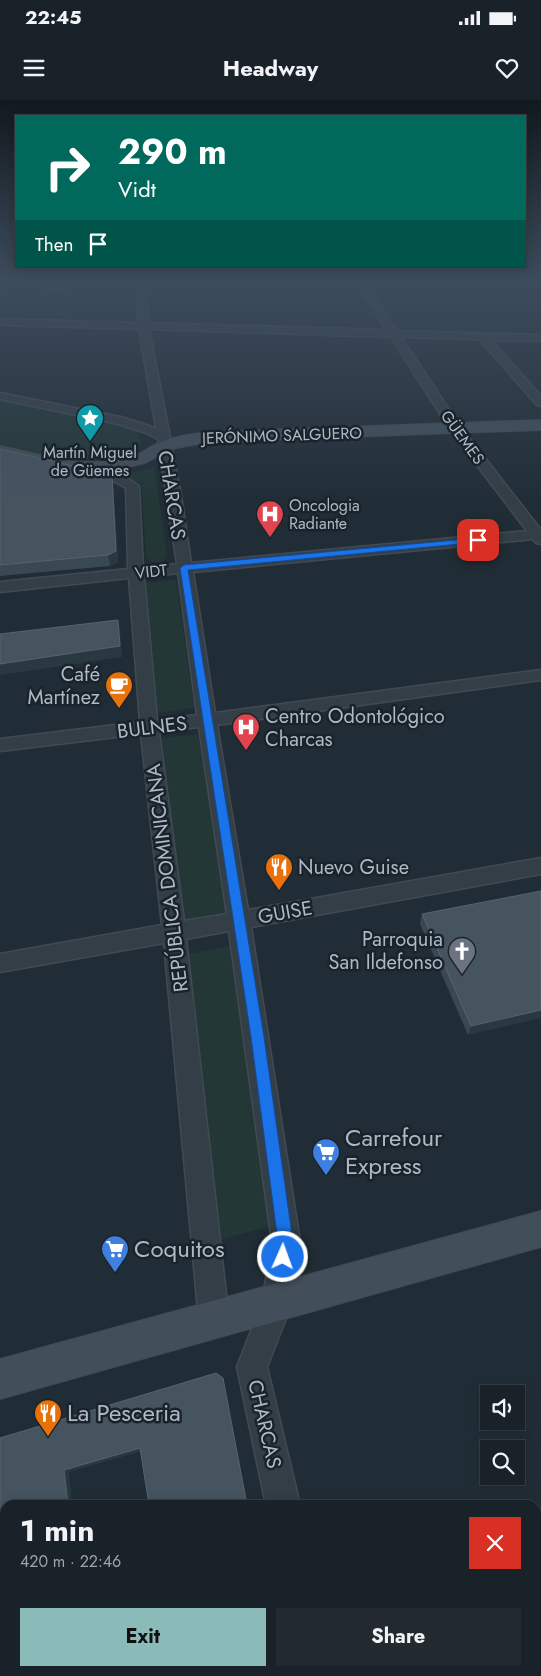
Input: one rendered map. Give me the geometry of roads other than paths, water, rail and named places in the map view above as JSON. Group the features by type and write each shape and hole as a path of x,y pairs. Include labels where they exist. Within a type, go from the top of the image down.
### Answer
{"street":[{"name":"CHARCAS","path":"148,354 164,442 240,920 286,1242 276,1303 252,1367 282,1500"},
{"name":"GÜEMES","path":"406,354 455,428 540,536"},
{"path":"497,354 541,403"},
{"path":"0,396 121,421 150,430 164,442"},
{"name":"JERÓNIMO SALGUERO","path":"0,452 84,468 107,467 139,460 164,442 208,437 541,425"},
{"name":"REPÚBLICA DOMINICANA","path":"84,468 118,478 132,486 136,572 149,728 174,932 214,1321"},
{"name":"VIDT","path":"0,587 136,572 540,536"},
{"name":"BULNES","path":"0,744 149,728 541,675"},
{"name":"GUISE","path":"0,963 541,866"},
{"path":"0,1379 541,1229"}],"place":[{"name":"Martín Miguel de Güemes","path":"90,442"},
{"name":"Oncologia Radiante","path":"270,538"},
{"name":"Café Martínez","path":"119,709"},
{"name":"Centro Odontológico Charcas","path":"246,751"},
{"name":"Nuevo Guise","path":"279,891"},
{"name":"Parroquia San Ildefonso","path":"462,975"},
{"name":"Carrefour Express","path":"326,1176"},
{"name":"Coquitos","path":"115,1273"},
{"name":"La Pesceria","path":"48,1437"}]}
